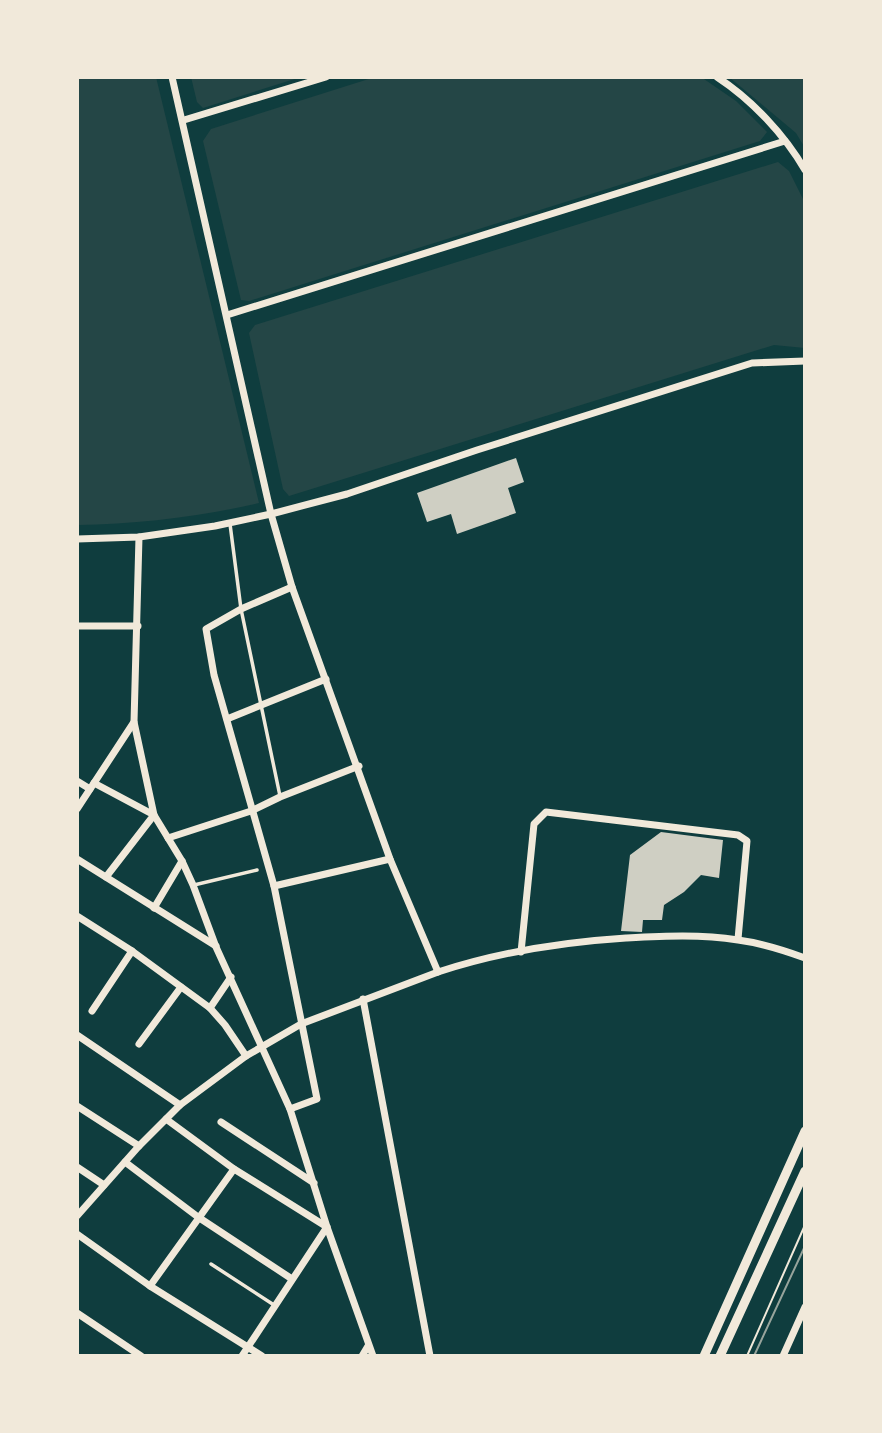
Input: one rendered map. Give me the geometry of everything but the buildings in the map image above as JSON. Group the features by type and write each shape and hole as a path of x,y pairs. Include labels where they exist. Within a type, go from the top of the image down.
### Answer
{"street":[{"path":"173,77 271,514 292,587 359,766 390,859 438,972"},
{"path":"184,120 326,77"},
{"path":"717,77 751,103 785,141 805,170"},
{"path":"227,315 785,141"},
{"path":"77,538 139,537 271,514 347,494 752,363 805,361"},
{"path":"139,537 134,722 153,815 182,861 216,947 264,1046 290,1109 327,1227 373,1356"},
{"path":"290,1109 317,1100 274,886 214,675 206,629 241,609 292,587"},
{"path":"77,626 138,626"},
{"path":"228,719 326,679"},
{"path":"77,809 134,722"},
{"path":"168,838 251,811 359,766"},
{"path":"77,781 153,815"},
{"path":"521,951 534,824 546,812 738,835 747,841 738,939"},
{"path":"106,877 153,815"},
{"path":"77,859 216,947"},
{"path":"274,886 390,859"},
{"path":"154,908 182,861"},
{"path":"78,919 132,951 210,1008 246,1056"},
{"path":"77,1216 125,1161 180,1105 246,1056 301,1024 438,972 566,942 681,934 738,939 775,947 805,958"},
{"path":"92,1011 132,951"},
{"path":"210,1008 231,977"},
{"path":"139,1044 181,987"},
{"path":"363,999 430,1356"},
{"path":"77,1035 180,1105"},
{"path":"77,1106 139,1146"},
{"path":"166,1119 234,1169 327,1227"},
{"path":"221,1122 315,1183"},
{"path":"704,1356 805,1131"},
{"path":"125,1161 198,1217 292,1279"},
{"path":"77,1167 104,1185"},
{"path":"150,1286 234,1169"},
{"path":"720,1356 805,1171"},
{"path":"242,1356 327,1227"},
{"path":"77,1234 150,1286 262,1356"},
{"path":"783,1356 805,1307"},
{"path":"77,1314 141,1356"},
{"path":"362,1356 368,1346"}],"lane":[{"path":"230,522 241,609 280,797"},
{"path":"193,885 257,870"},
{"path":"211,1264 275,1306"}],"path":[{"path":"747,1356 805,1225"}],"shaded area":[{"path":"77,77 156,77 259,503 168,519 77,525"},
{"path":"191,77 301,77 203,108 197,102"},
{"path":"375,77 701,77 736,101 767,132 760,141 249,301 241,300 203,141 211,129"},
{"path":"729,77 805,77 805,148 796,133"},
{"path":"778,162 789,171 805,203 805,348 774,345 289,496 283,489 249,333 255,325"}],"tram line":[{"path":"754,1356 805,1246"}]}
